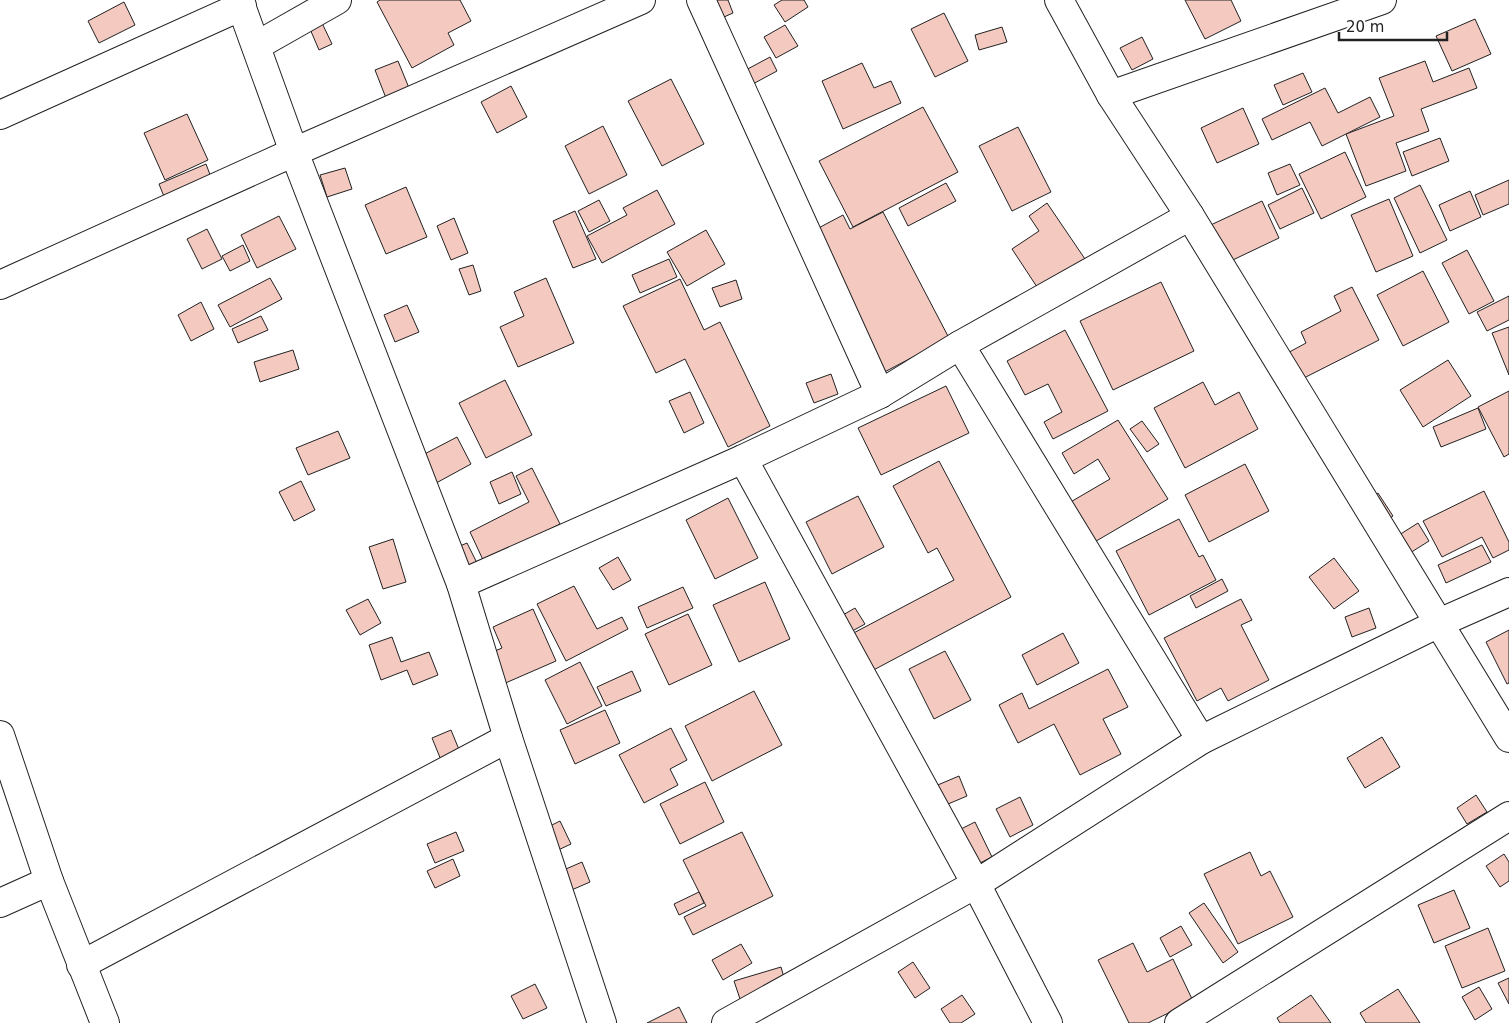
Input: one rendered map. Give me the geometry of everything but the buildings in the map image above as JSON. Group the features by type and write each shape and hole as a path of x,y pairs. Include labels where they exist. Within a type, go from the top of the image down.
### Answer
{"street":[{"path":"256,46 337,0"},
{"path":"0,285 294,152 641,0"},
{"path":"701,0 880,394"},
{"path":"1060,0 1111,95 1190,216 1509,738"},
{"path":"1111,95 1382,0"},
{"path":"0,115 240,3 294,152 461,584 508,738 602,1023"},
{"path":"461,584 743,458 880,394 960,345 1190,216"},
{"path":"960,345 1201,740"},
{"path":"743,458 976,884 1048,1023"},
{"path":"726,1023 976,884 1201,740 1440,623 1509,592"},
{"path":"0,735 49,882 80,965 105,1023"},
{"path":"80,965 508,738"},
{"path":"1179,1023 1509,816"},
{"path":"0,903 49,882"}]}
